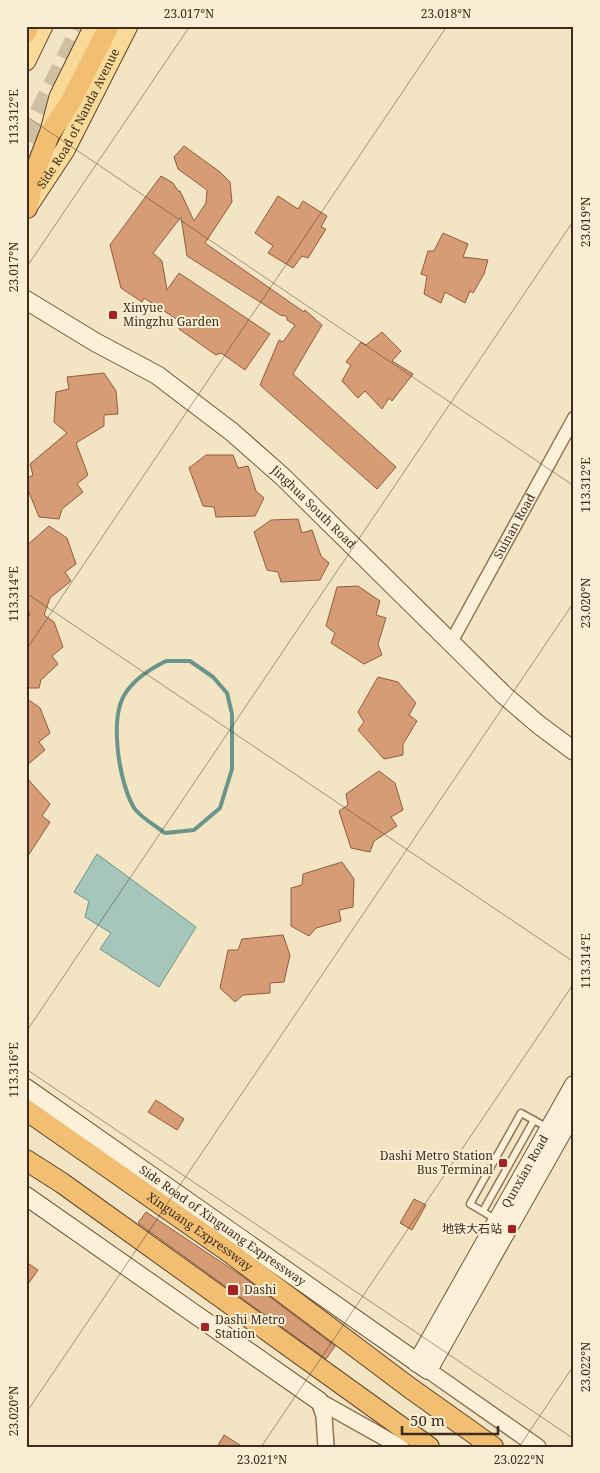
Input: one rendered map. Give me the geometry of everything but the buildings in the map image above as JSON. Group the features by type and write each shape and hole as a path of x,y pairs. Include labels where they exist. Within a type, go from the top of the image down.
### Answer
{"highway":[{"path":"26,32 29,26"},
{"path":"27,209 36,169 49,135 71,101 109,26"},
{"name":"Xinguang Expressway","path":"26,1110 228,1252 492,1447"},
{"path":"26,1160 62,1183 429,1447"}],"main road":[{"path":"26,61 43,26"},
{"path":"49,135 59,97 94,26"},
{"name":"Side Road of Nanda Avenue","path":"27,209 65,150 128,26"},
{"name":"Jinghua South Road","path":"26,300 95,342 157,375 232,432 283,477 504,695 539,725 574,751"},
{"name":"Qunxian Road","path":"423,1367 499,1218 561,1123 574,1085"},
{"name":"Side Road of Xinguang Expressway","path":"26,1088 423,1367"},
{"path":"26,1196 319,1402"}],"street":[{"name":"Suinan Road","path":"455,635 574,418"},
{"name":"Qunxian Road","path":"561,1123 574,1092"},
{"path":"423,1367 538,1447"},
{"path":"319,1402 324,1416 326,1447"},
{"path":"319,1402 401,1447"}],"lane":[{"path":"534,1120 499,1218 470,1204 521,1113 534,1120 561,1123"}],"water":[{"path":"97,854 196,927 159,987 100,949 111,933 85,917 89,901 74,892"}],"waterway":[{"path":"166,661 190,661 213,677 227,693 232,714 232,769 220,808 194,830 165,833 143,817 133,806 123,781 117,731 121,702 127,691 145,674 166,661"}],"tunnel":[{"path":"26,140 82,26"}],"place":[{"name":"Xinyue Mingzhu Garden","path":"113,315"},
{"name":"Dashi Metro Station Bus Terminal","path":"503,1163"},
{"name":"地铁大石站","path":"512,1229"},
{"name":"Dashi","path":"233,1290"},
{"name":"Dashi Metro Station","path":"205,1327"}]}
